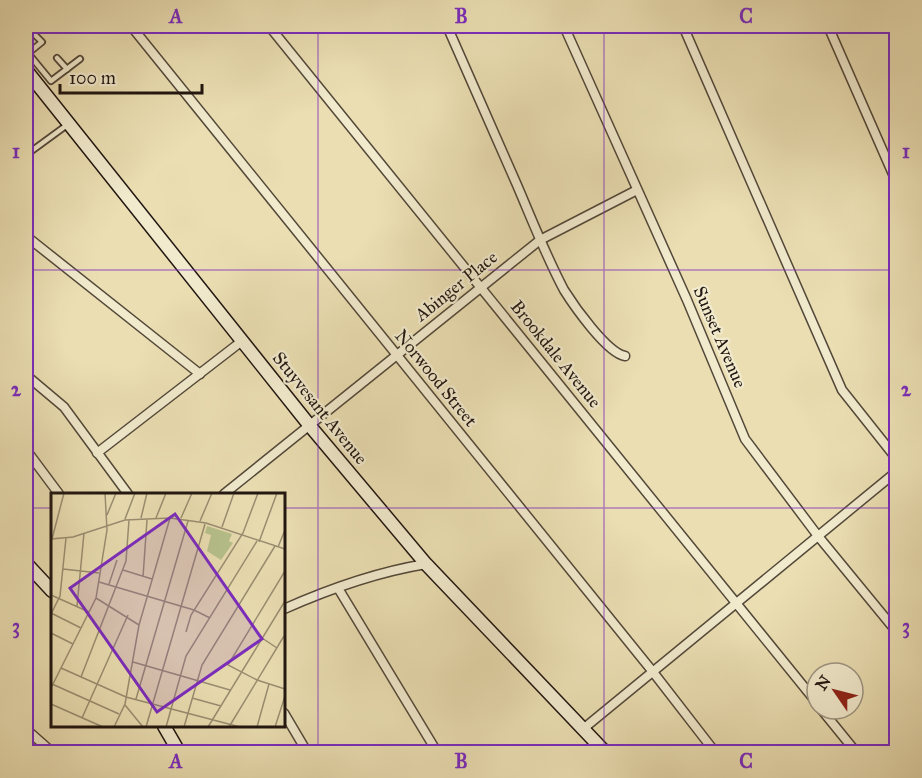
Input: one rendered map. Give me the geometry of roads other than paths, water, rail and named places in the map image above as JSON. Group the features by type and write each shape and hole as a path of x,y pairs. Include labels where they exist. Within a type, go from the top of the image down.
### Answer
{"main road":[{"name":"Stuyvesant Avenue","path":"26,70 310,426 426,564 605,753"},
{"path":"28,572 51,590"},
{"path":"165,727 179,753"}],"street":[{"name":"Norwood Street","path":"131,26 653,672 715,753"},
{"name":"Brookdale Avenue","path":"269,26 805,689"},
{"path":"447,26 555,273 574,305 609,346 620,355 625,356"},
{"name":"Sunset Avenue","path":"564,26 687,300 745,439 818,536 897,631"},
{"path":"683,26 842,390 897,458"},
{"path":"828,26 897,181"},
{"name":"Abinger Place","path":"226,493 540,240 637,190"},
{"path":"26,236 200,374"},
{"path":"98,453 242,341"},
{"path":"26,375 64,407 127,493"},
{"path":"27,451 58,493"},
{"path":"582,729 897,472"},
{"path":"285,609 314,595 396,569 426,564"},
{"path":"338,588 437,753"},
{"path":"285,716 307,753"},
{"path":"831,721 856,753"},
{"path":"26,729 52,753"}],"lane":[{"path":"26,26 48,48"},
{"path":"42,42 27,54 51,81"},
{"path":"57,58 67,69"},
{"path":"41,89 80,59"},
{"path":"26,155 69,124"}]}
